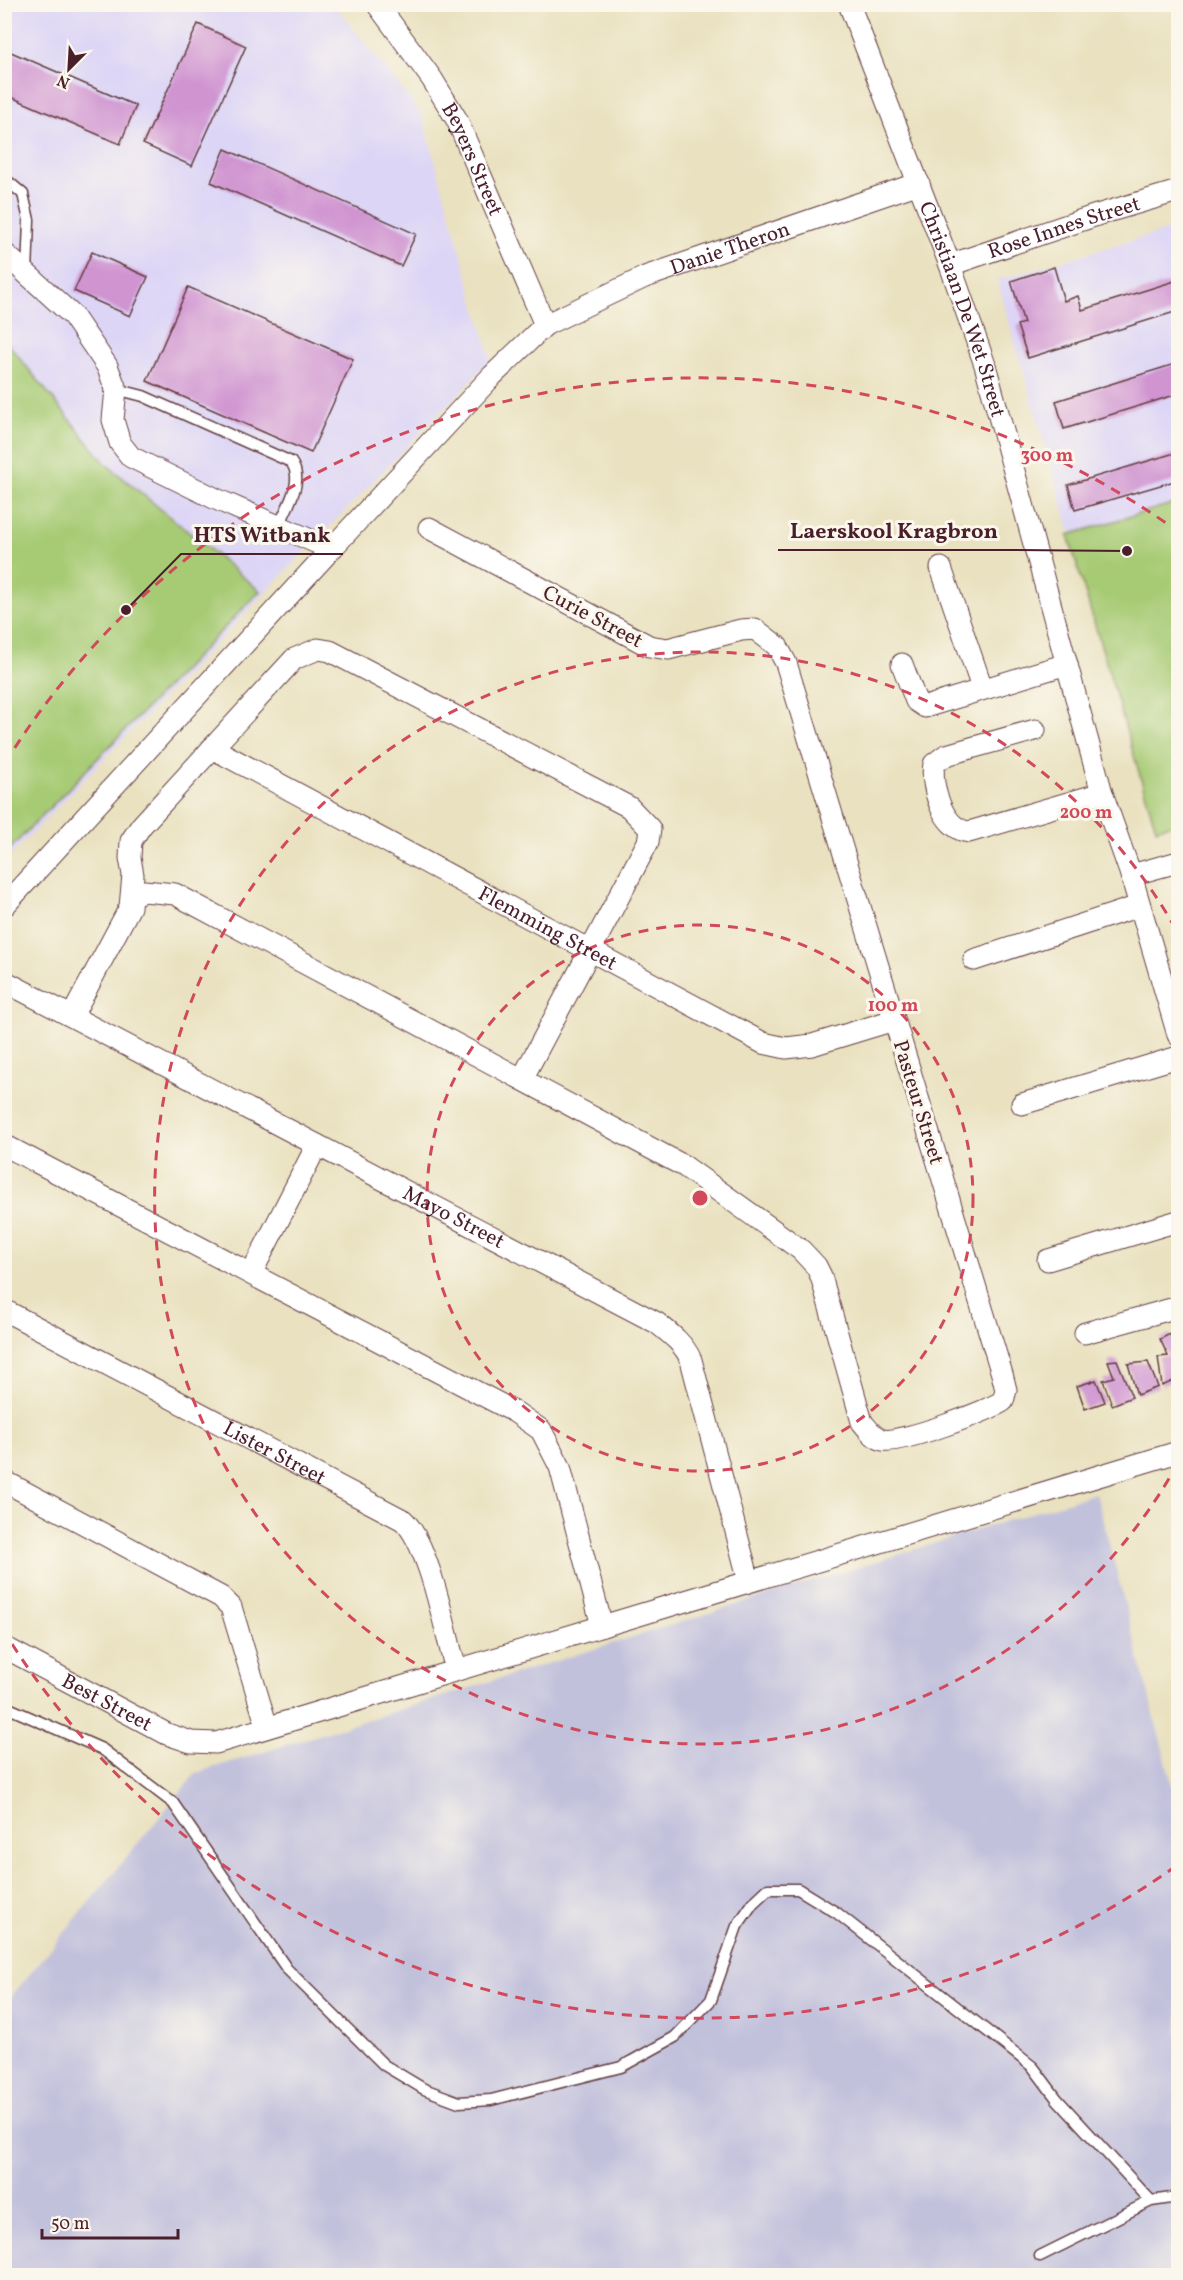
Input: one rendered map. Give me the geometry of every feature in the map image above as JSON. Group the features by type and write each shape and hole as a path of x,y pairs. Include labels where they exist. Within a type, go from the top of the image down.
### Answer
{"street":[{"name":"Beyers Street","path":"377,4 432,79 457,120 545,325"},
{"name":"Christiaan De Wet Street","path":"849,4 950,265 985,365 1102,793 1131,875 1179,1035"},
{"name":"Danie Theron","path":"11,899 492,376 545,325 645,277 919,183"},
{"name":"Rose Innes Street","path":"950,265 1097,215 1179,191"},
{"path":"4,253 73,316 107,366 116,389 113,420 120,443 131,458 319,546 329,548 335,545"},
{"name":"Curie Street","path":"429,528 649,646 668,649 741,630 755,629 768,636"},
{"path":"941,568 982,688"},
{"name":"Pasteur Street","path":"522,1079 684,1166 810,1258 821,1276 862,1422 876,1437 892,1440 979,1414 1004,1401 1006,1390 1002,1374 786,663 777,646 768,636"},
{"path":"72,1016 130,908 132,841 141,826 294,659 318,649 330,651 629,807 650,829 648,842 522,1079 176,894 157,890 132,895"},
{"path":"902,664 916,701 925,707 1067,664"},
{"path":"1035,730 946,755 934,764 934,783 946,818 959,830 969,832 1102,793"},
{"name":"Flemming Street","path":"212,748 763,1043 786,1048 812,1045 894,1020"},
{"path":"1131,875 1179,862"},
{"path":"974,960 1139,906"},
{"name":"Mayo Street","path":"4,981 657,1323 674,1336 686,1349 691,1360 749,1581"},
{"path":"1022,1104 1179,1057"},
{"path":"4,1145 515,1412 541,1430 560,1467 602,1626"},
{"path":"251,1274 317,1145"},
{"path":"1048,1260 1179,1221"},
{"path":"1085,1333 1179,1307"},
{"name":"Lister Street","path":"4,1310 403,1520 412,1528 421,1547 456,1670"},
{"path":"4,1481 221,1597 231,1607 267,1727 1179,1452"},
{"name":"Best Street","path":"4,1647 167,1734 191,1742 216,1743 267,1727"}],"lane":[{"path":"4,178 23,194 29,220 27,274"},
{"path":"116,389 143,396 291,462 298,470 298,481 279,526"},
{"path":"4,1706 102,1749 173,1803 287,1969 384,2065 424,2089 459,2102 491,2100 621,2067 675,2037 711,2000 737,1926 753,1903 768,1889 798,1889 837,1913 1034,2067 1057,2099 1151,2201"},
{"path":"1040,2256 1151,2201 1179,2197"}],"shaded area":[{"path":"5,5 335,5 422,115 491,360 5,861"},
{"path":"1178,227 1178,822 1156,828 997,280"},
{"path":"1096,1493 1178,1807 1178,2275 5,2276 5,2004 196,1773"}],"green space":[{"path":"5,340 106,464 260,591 5,854"},
{"path":"1178,502 1178,822 1156,829 1068,535"}],"building":[{"path":"198,24 246,46 192,166 143,144"},
{"path":"4,49 136,106 120,144 4,94"},
{"path":"225,149 416,234 401,266 211,182"},
{"path":"92,252 148,277 130,316 74,291"},
{"path":"1054,267 1064,301 1078,296 1082,310 1178,280 1178,311 1028,358 1017,325 1024,323 1011,281"},
{"path":"188,287 353,359 311,453 147,381"},
{"path":"1178,363 1178,394 1064,429 1056,401"},
{"path":"1178,452 1178,480 1075,510 1068,485"},
{"path":"1170,1334 1178,1359 1178,1379 1162,1386 1158,1357 1168,1356 1160,1339"},
{"path":"1117,1360 1132,1397 1112,1405 1103,1380 1114,1377 1108,1361"},
{"path":"1148,1362 1158,1387 1137,1395 1128,1364"},
{"path":"1096,1380 1105,1402 1085,1409 1077,1386"}],"place":[{"name":"Laerskool Kragbron","path":"1127,551"},
{"name":"HTS Witbank","path":"126,610"}]}
